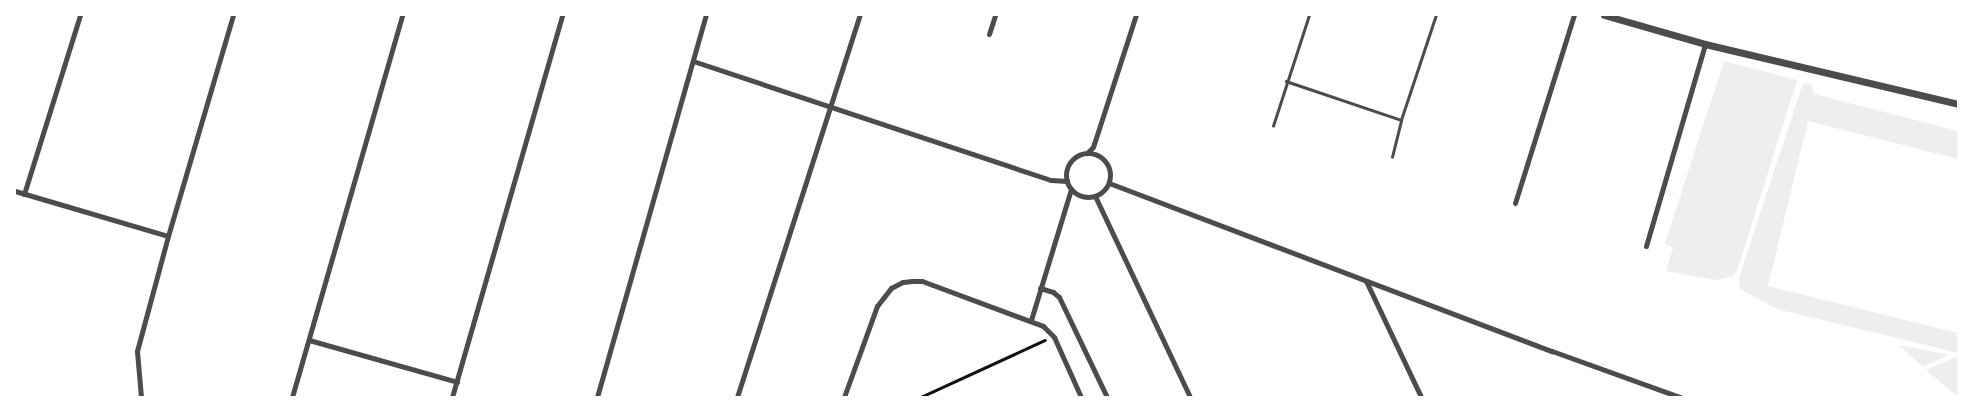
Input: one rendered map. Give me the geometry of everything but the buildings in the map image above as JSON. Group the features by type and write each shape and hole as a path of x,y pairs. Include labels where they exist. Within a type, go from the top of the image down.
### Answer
{"street":[{"path":"24,194 80,15"},
{"path":"141,397 137,351 168,236 233,15"},
{"path":"292,397 402,15"},
{"path":"452,397 562,15"},
{"path":"598,397 706,15"},
{"path":"738,397 860,15"},
{"path":"989,34 995,15"},
{"path":"1087,153 1094,147 1136,15"},
{"path":"1515,203 1574,15"},
{"path":"1604,15 1705,44 1958,104"},
{"path":"1646,246 1705,44"},
{"path":"693,61 1051,180 1066,181"},
{"path":"1087,153 1101,157 1106,162 1109,169 1109,183 1101,193 1095,196 1082,197 1071,189 1066,181 1067,168 1070,162 1081,154 1087,153"},
{"path":"1109,183 1680,397"},
{"path":"1032,320 1071,189"},
{"path":"15,191 168,236"},
{"path":"1095,196 1190,397"},
{"path":"1365,280 1421,397"},
{"path":"844,397 876,306 891,288 903,282 922,281 1032,320 1043,326 1054,337 1082,397"},
{"path":"1040,288 1053,292 1059,297 1107,397"},
{"path":"308,340 457,382"}],"lane":[{"path":"1273,126 1286,81 1309,15"},
{"path":"1392,157 1401,120 1436,15"},
{"path":"1286,81 1401,120"}],"path":[{"path":"921,397 1054,337"}],"shaded area":[{"path":"1724,61 1797,80 1737,271 1733,276 1717,280 1666,271 1673,248 1665,243"},
{"path":"1803,83 1812,85 1814,94 1958,131 1958,159 1808,121 1768,286 1958,333 1958,353 1777,309 1740,289 1739,278"},
{"path":"1899,345 1949,355 1923,367"},
{"path":"1956,357 1958,358 1958,397 1926,370"}]}
